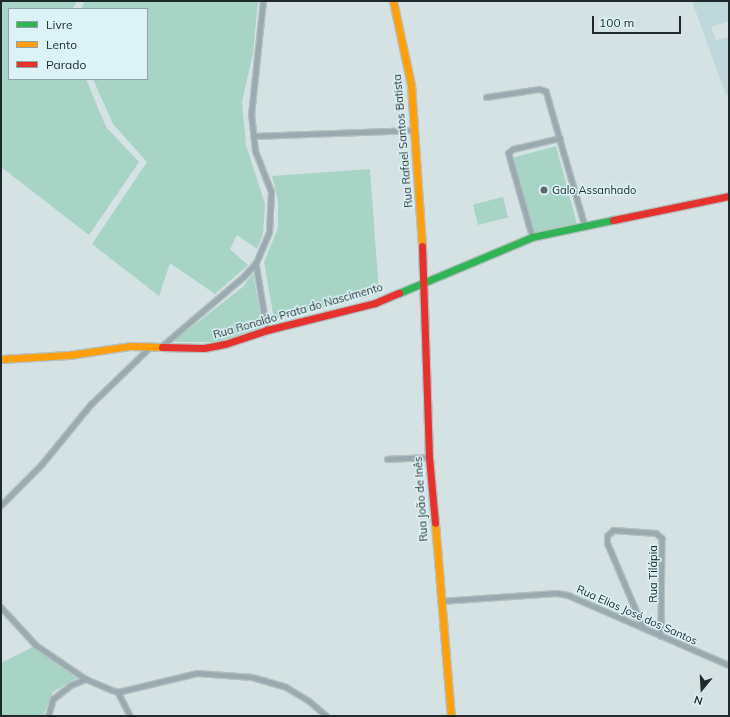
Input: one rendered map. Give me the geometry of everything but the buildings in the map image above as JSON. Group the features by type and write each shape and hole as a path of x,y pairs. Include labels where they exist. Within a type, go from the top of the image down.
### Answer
{"street":[{"path":"162,346 185,324 232,288 256,263 269,233 272,202 267,178 255,151 252,109 263,1"},
{"name":"Rua Rafael Santos Batista","path":"393,1 411,85 424,280"},
{"path":"486,98 539,89 547,94 585,226"},
{"path":"253,136 414,130"},
{"path":"532,237 508,153 513,149 560,138"},
{"name":"Rua Ronaldo Prata do Nascimento","path":"1,359 69,355 153,345 211,347 267,330 375,303 424,280 532,237 729,196"},
{"path":"256,263 267,330"},
{"name":"Rua João de Inês","path":"424,280 429,457 439,601 450,685 451,716"},
{"path":"1,505 41,465 91,404 153,345"},
{"path":"387,459 429,457"},
{"name":"Rua Tilápia","path":"643,628 607,543 609,532 620,529 661,535 661,636"},
{"name":"Rua Elias José dos Santos","path":"439,601 562,593 729,665"},
{"path":"1,607 36,645 86,678 118,692 192,673 252,677 286,687 309,701 327,716"},
{"path":"48,716 53,699 71,685 86,678"},
{"path":"118,692 130,716"}],"shaded area":[{"path":"692,1 729,1 729,21 711,27 716,40 729,37 729,94 726,95"}],"green space":[{"path":"1,1 77,1 73,8 8,8 8,80 86,80 106,127 139,162 89,235 1,167"},
{"path":"85,1 258,1 253,53 242,102 246,145 265,204 263,234 257,249 237,235 230,249 248,265 215,294 170,263 159,296 92,244 147,162 113,124 93,80 148,80 148,8 82,8"},
{"name":"Galo Assanhado","path":"556,146 577,223 532,235 512,158"},
{"path":"370,169 379,294 274,319 264,262 278,228 278,201 272,176"},
{"path":"503,197 508,217 478,225 473,204"},
{"path":"253,273 263,327 216,342 172,342 243,287"},
{"path":"33,647 77,678 53,692 43,716 1,716 1,663"}],"traffic: fast":[{"path":"399,293 532,237 613,220"}],"traffic: slow":[{"path":"393,1 411,85 422,246"},
{"path":"1,359 69,355 131,346 162,347"},
{"path":"435,523 451,716"}],"traffic: jam":[{"path":"613,220 729,196"},
{"path":"422,246 429,457 435,523"},
{"path":"162,347 204,348 225,344 267,330 375,303 399,293"}],"place":[{"name":"Galo Assanhado","path":"544,190"}]}
